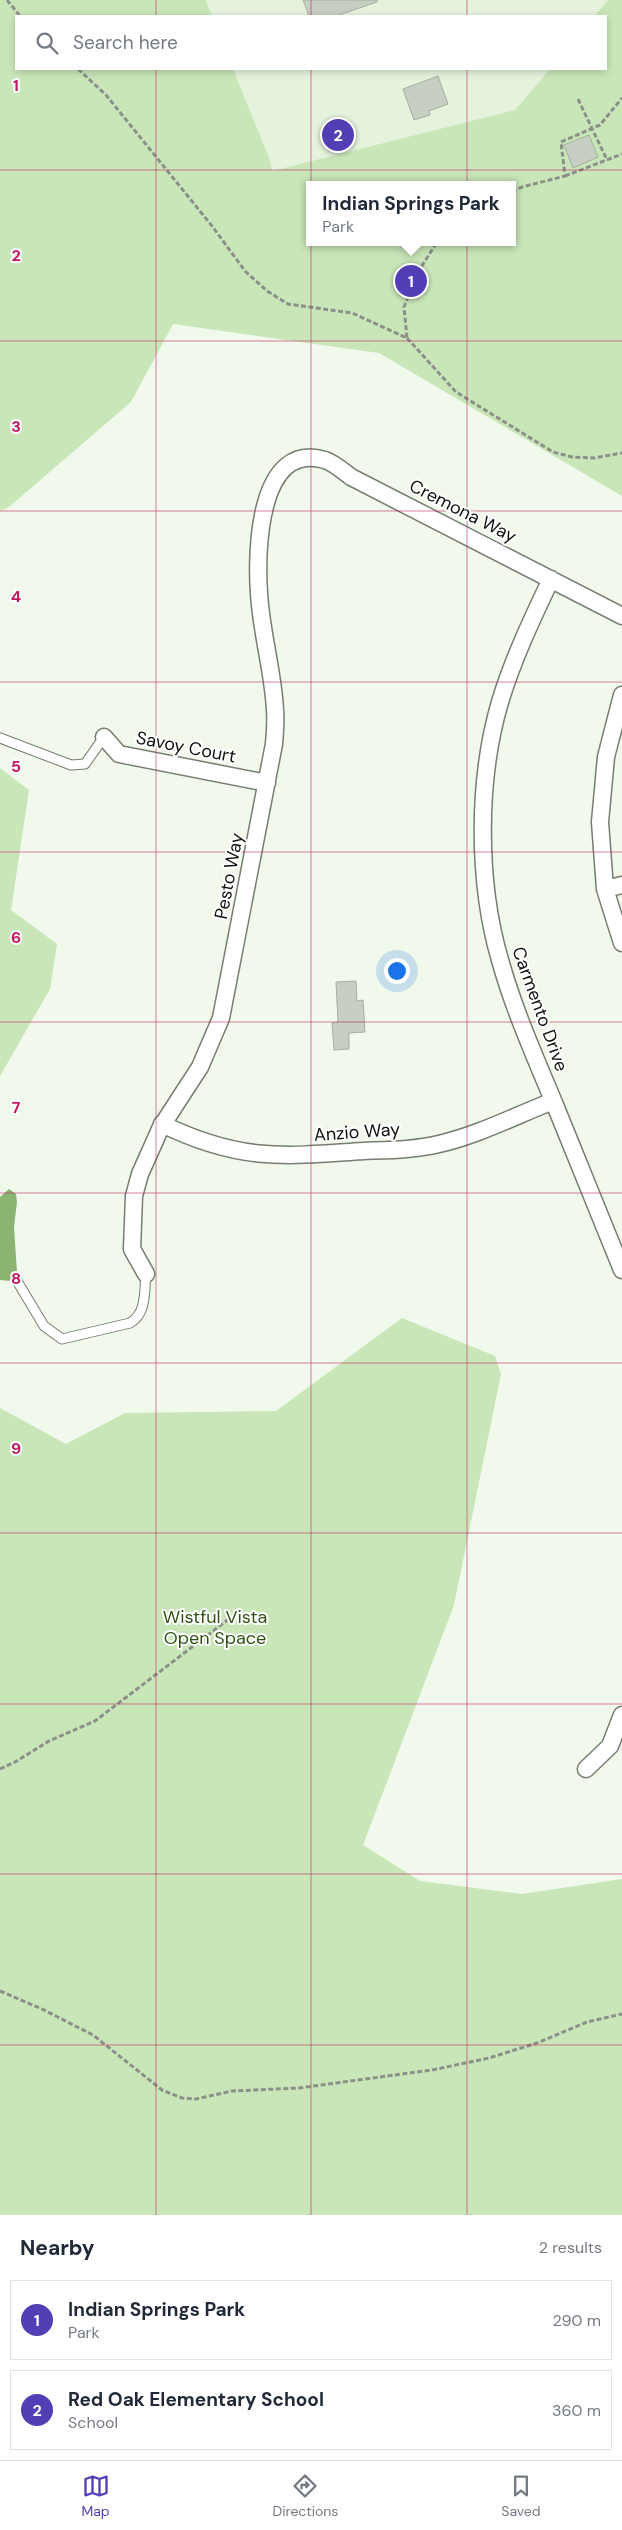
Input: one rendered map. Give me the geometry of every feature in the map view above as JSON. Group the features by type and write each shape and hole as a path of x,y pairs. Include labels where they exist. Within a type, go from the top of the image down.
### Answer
{"street":[{"name":"Cremona Way","path":"284,467 305,458 326,460 351,476 622,616"},
{"name":"Pesto Way","path":"146,1274 132,1249 134,1196 140,1174 162,1124 200,1067 221,1018 274,744 276,710 259,594 258,558 270,486 284,467"},
{"name":"Carmento Drive","path":"551,579 520,642 500,703 488,767 483,835 487,895 499,958 515,1008 622,1270"},
{"path":"622,695 606,757 600,822 605,889 622,943"},
{"name":"Savoy Court","path":"104,737 119,754 267,783"},
{"path":"605,889 622,885"},
{"name":"Anzio Way","path":"162,1124 193,1139 227,1150 264,1156 292,1157 438,1144 472,1134 553,1101"},
{"path":"586,1769 610,1746 622,1715"}],"lane":[{"path":"0,738 72,765 85,764 104,737"},
{"path":"18,1281 44,1326 62,1340 136,1320 143,1308 146,1274"}],"path":[{"path":"7,0 19,15"},
{"path":"79,70 106,95 212,226 245,272 267,291 288,304 352,313 407,338 456,392 553,452 572,457 594,458 622,453"},
{"path":"565,176 561,142 600,125 622,98"},
{"path":"578,99 607,160"},
{"path":"516,190 522,186 565,176 622,154"},
{"path":"407,338 404,307 418,272 434,246"},
{"path":"0,1769 49,1741 95,1721 238,1612"},
{"path":"0,1991 42,2009 93,2035 162,2090 182,2098 196,2099 232,2091 299,2088 451,2066 489,2058 537,2043 587,2022 622,2014"}],"shaded area":[{"path":"206,0 608,0 595,15 212,15"},
{"path":"233,70 549,70 516,110 272,171 270,160"},
{"path":"9,1189 16,1194 17,1202 14,1227 17,1272 11,1281 0,1280 0,1197"}],"green space":[{"path":"0,0 206,0 212,15 15,15 15,70 233,70 270,160 272,171 515,110 549,70 607,70 607,15 595,15 608,0 622,0 622,496 379,353 173,324 131,402 9,507 0,511"},
{"path":"0,768 29,790 11,910 57,944 50,989 0,1076"},
{"name":"Wistful Vista Open Space","path":"402,1318 495,1356 501,1374 454,1605 363,1845 420,1881 522,1894 622,1879 622,2215 0,2215 0,1408 66,1444 125,1413 276,1411"}],"building":[{"path":"303,0 377,0 377,2 339,15 309,15"},
{"path":"438,76 448,104 429,111 430,115 414,120 403,89"},
{"path":"589,135 598,157 573,168 564,145"},
{"path":"356,981 357,1001 363,1000 365,1032 349,1033 349,1049 334,1050 332,1023 338,1022 336,982"}],"place":[{"name":"Red Oak Elementary School","path":"338,135"},
{"name":"Indian Springs Park","path":"411,281"}]}
